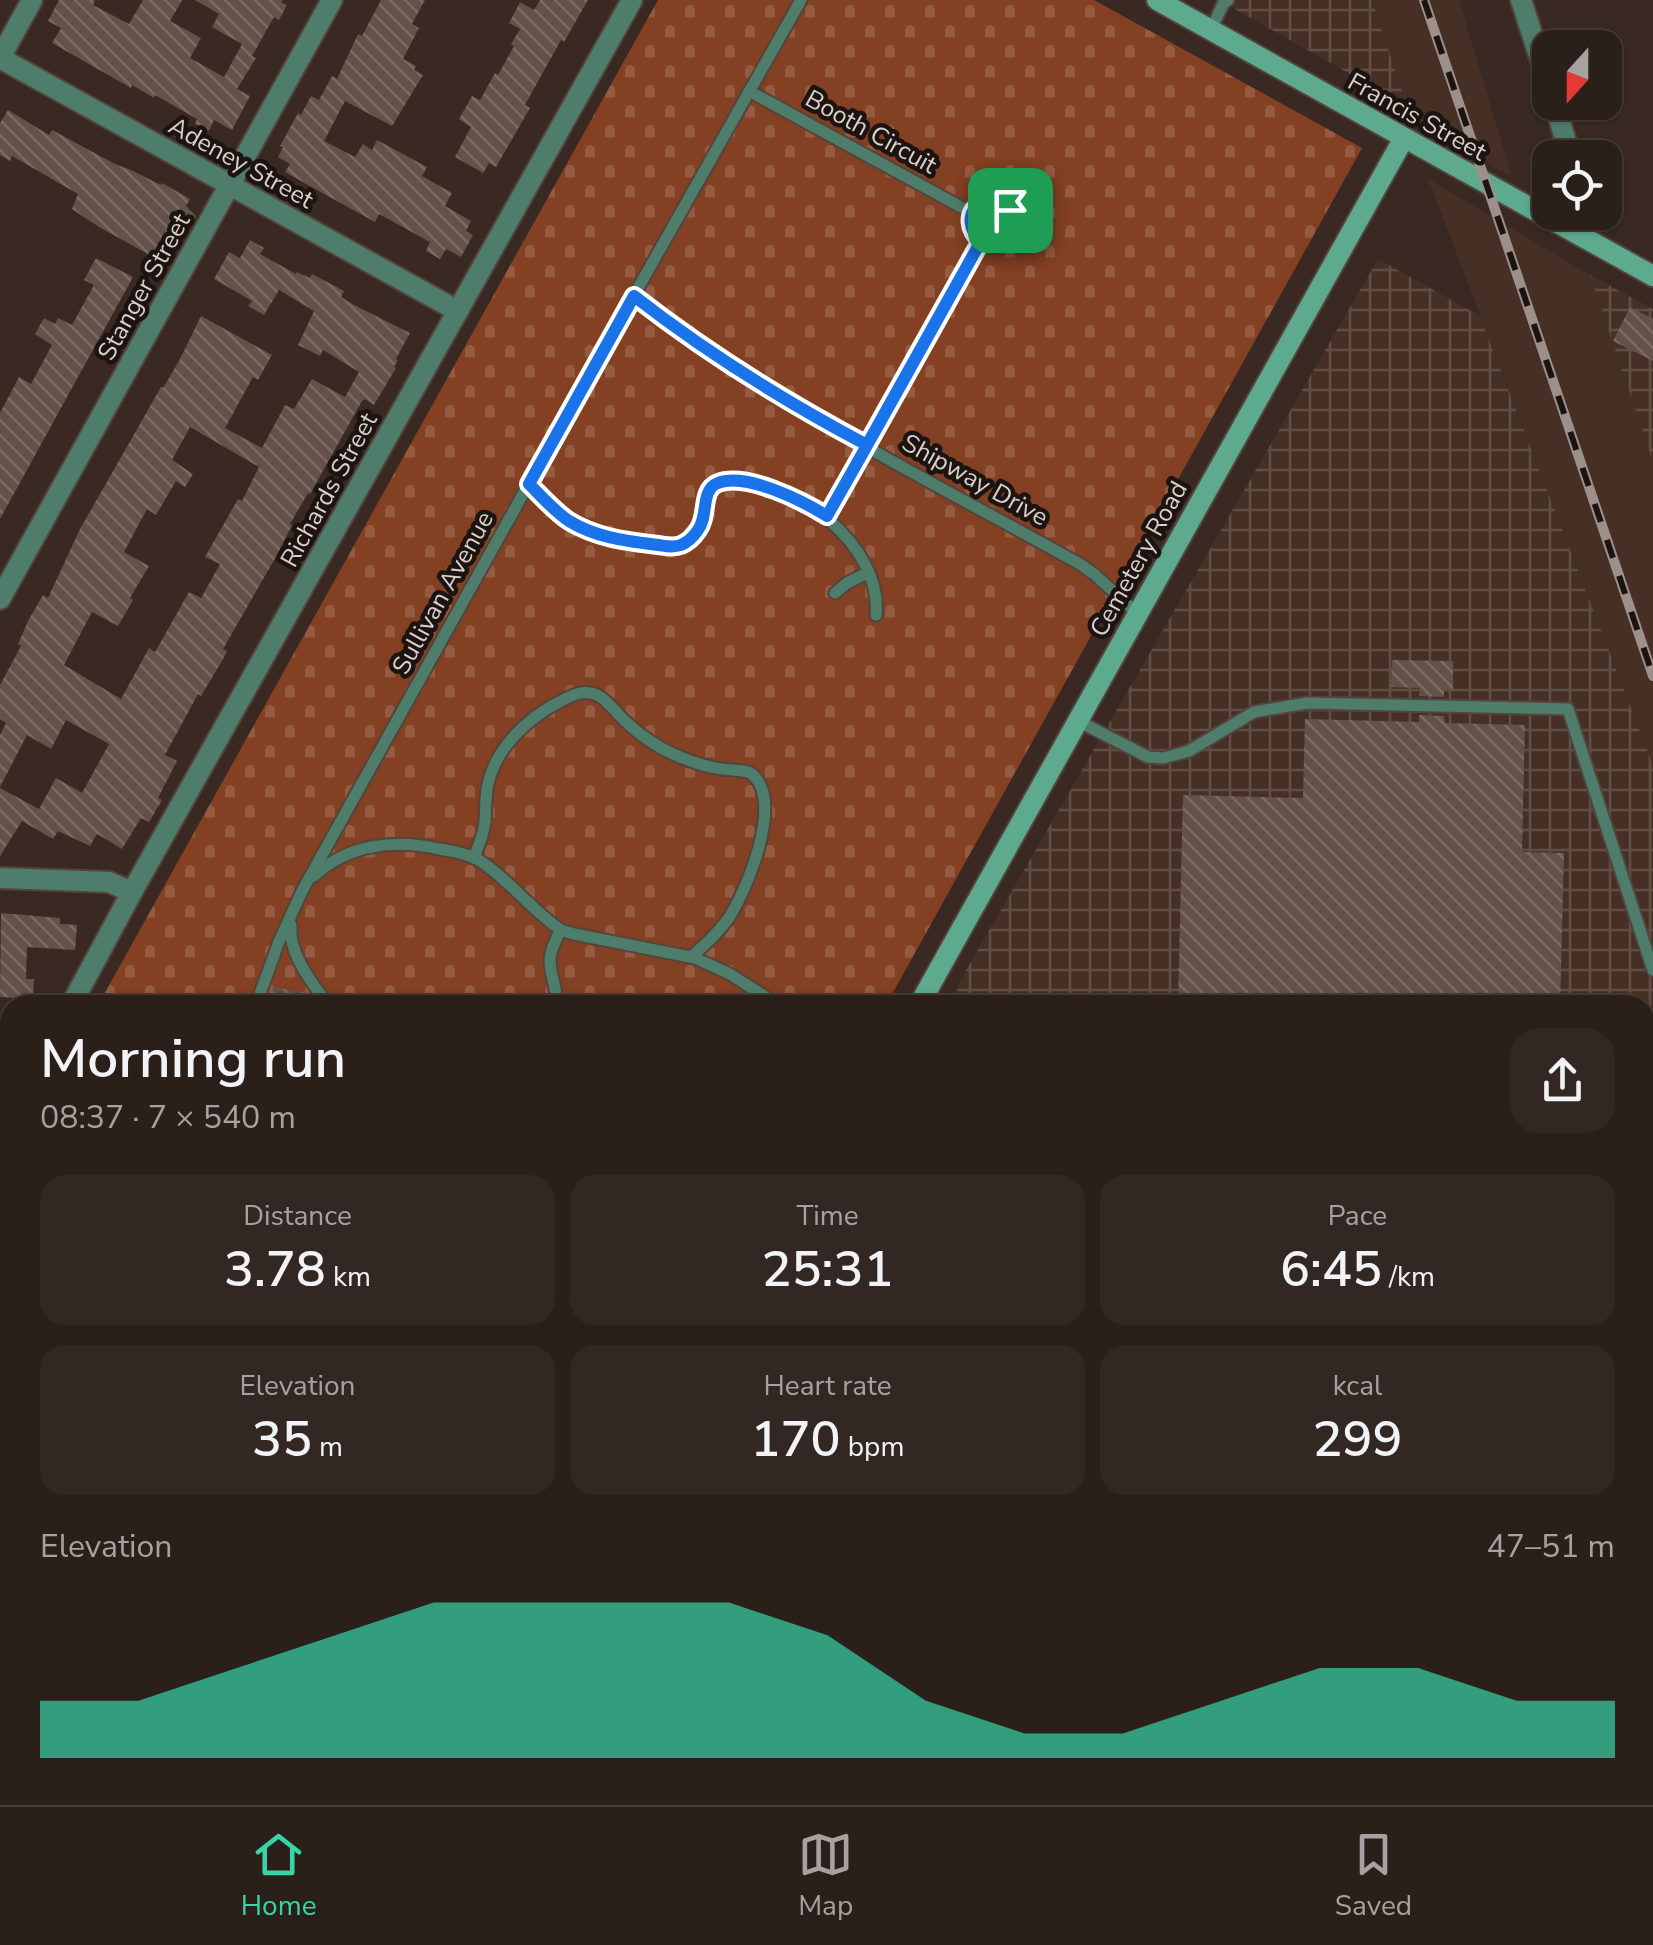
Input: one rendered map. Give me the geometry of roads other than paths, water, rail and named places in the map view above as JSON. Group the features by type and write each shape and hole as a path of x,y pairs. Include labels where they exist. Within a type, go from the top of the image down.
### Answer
{"street":[{"path":"0,58 32,0"},
{"name":"Stanger Street","path":"0,598 332,0"},
{"name":"Richards Street","path":"76,995 632,0"},
{"name":"Francis Street","path":"1158,0 1404,138 1532,203"},
{"path":"1521,0 1532,34"},
{"name":"Adeney Street","path":"0,58 458,311"},
{"name":"Cemetery Road","path":"925,995 1404,138"},
{"name":"Francis Street","path":"1581,230 1653,276"},
{"path":"0,878 109,882 132,892"}],"lane":[{"name":"Sullivan Avenue","path":"260,995 302,891 801,0"},
{"path":"1211,30 1228,0"},
{"name":"Booth Circuit","path":"750,91 972,213"},
{"path":"998,200 1014,216 1014,228 1006,239 994,244 981,241 971,229 972,213 984,202 998,200"},
{"path":"827,516 981,241"},
{"name":"Shipway Drive","path":"634,296 725,362 797,406 1080,564 1137,613"},
{"path":"529,484 563,516 594,533 670,547 682,545 696,533 713,486 724,482 768,488 793,497 827,516 854,548 869,572 877,597 876,615"},
{"path":"835,593 869,572"},
{"path":"474,858 484,828 488,782 497,758 523,728 554,704 573,695 598,695 644,737 682,758 716,769 744,771 754,776 760,788 762,830 744,892 726,921 690,957"},
{"path":"1078,721 1148,757 1163,758 1189,750 1254,712 1307,702 1568,709 1653,970"},
{"path":"754,776 764,761"},
{"path":"302,891 326,866 346,855 376,846 421,845 474,858 561,930 690,957 730,974 763,995"},
{"path":"294,908 292,944 322,995"},
{"path":"555,995 549,960 561,930"}],"railway":[{"path":"1424,0 1653,676"}]}
